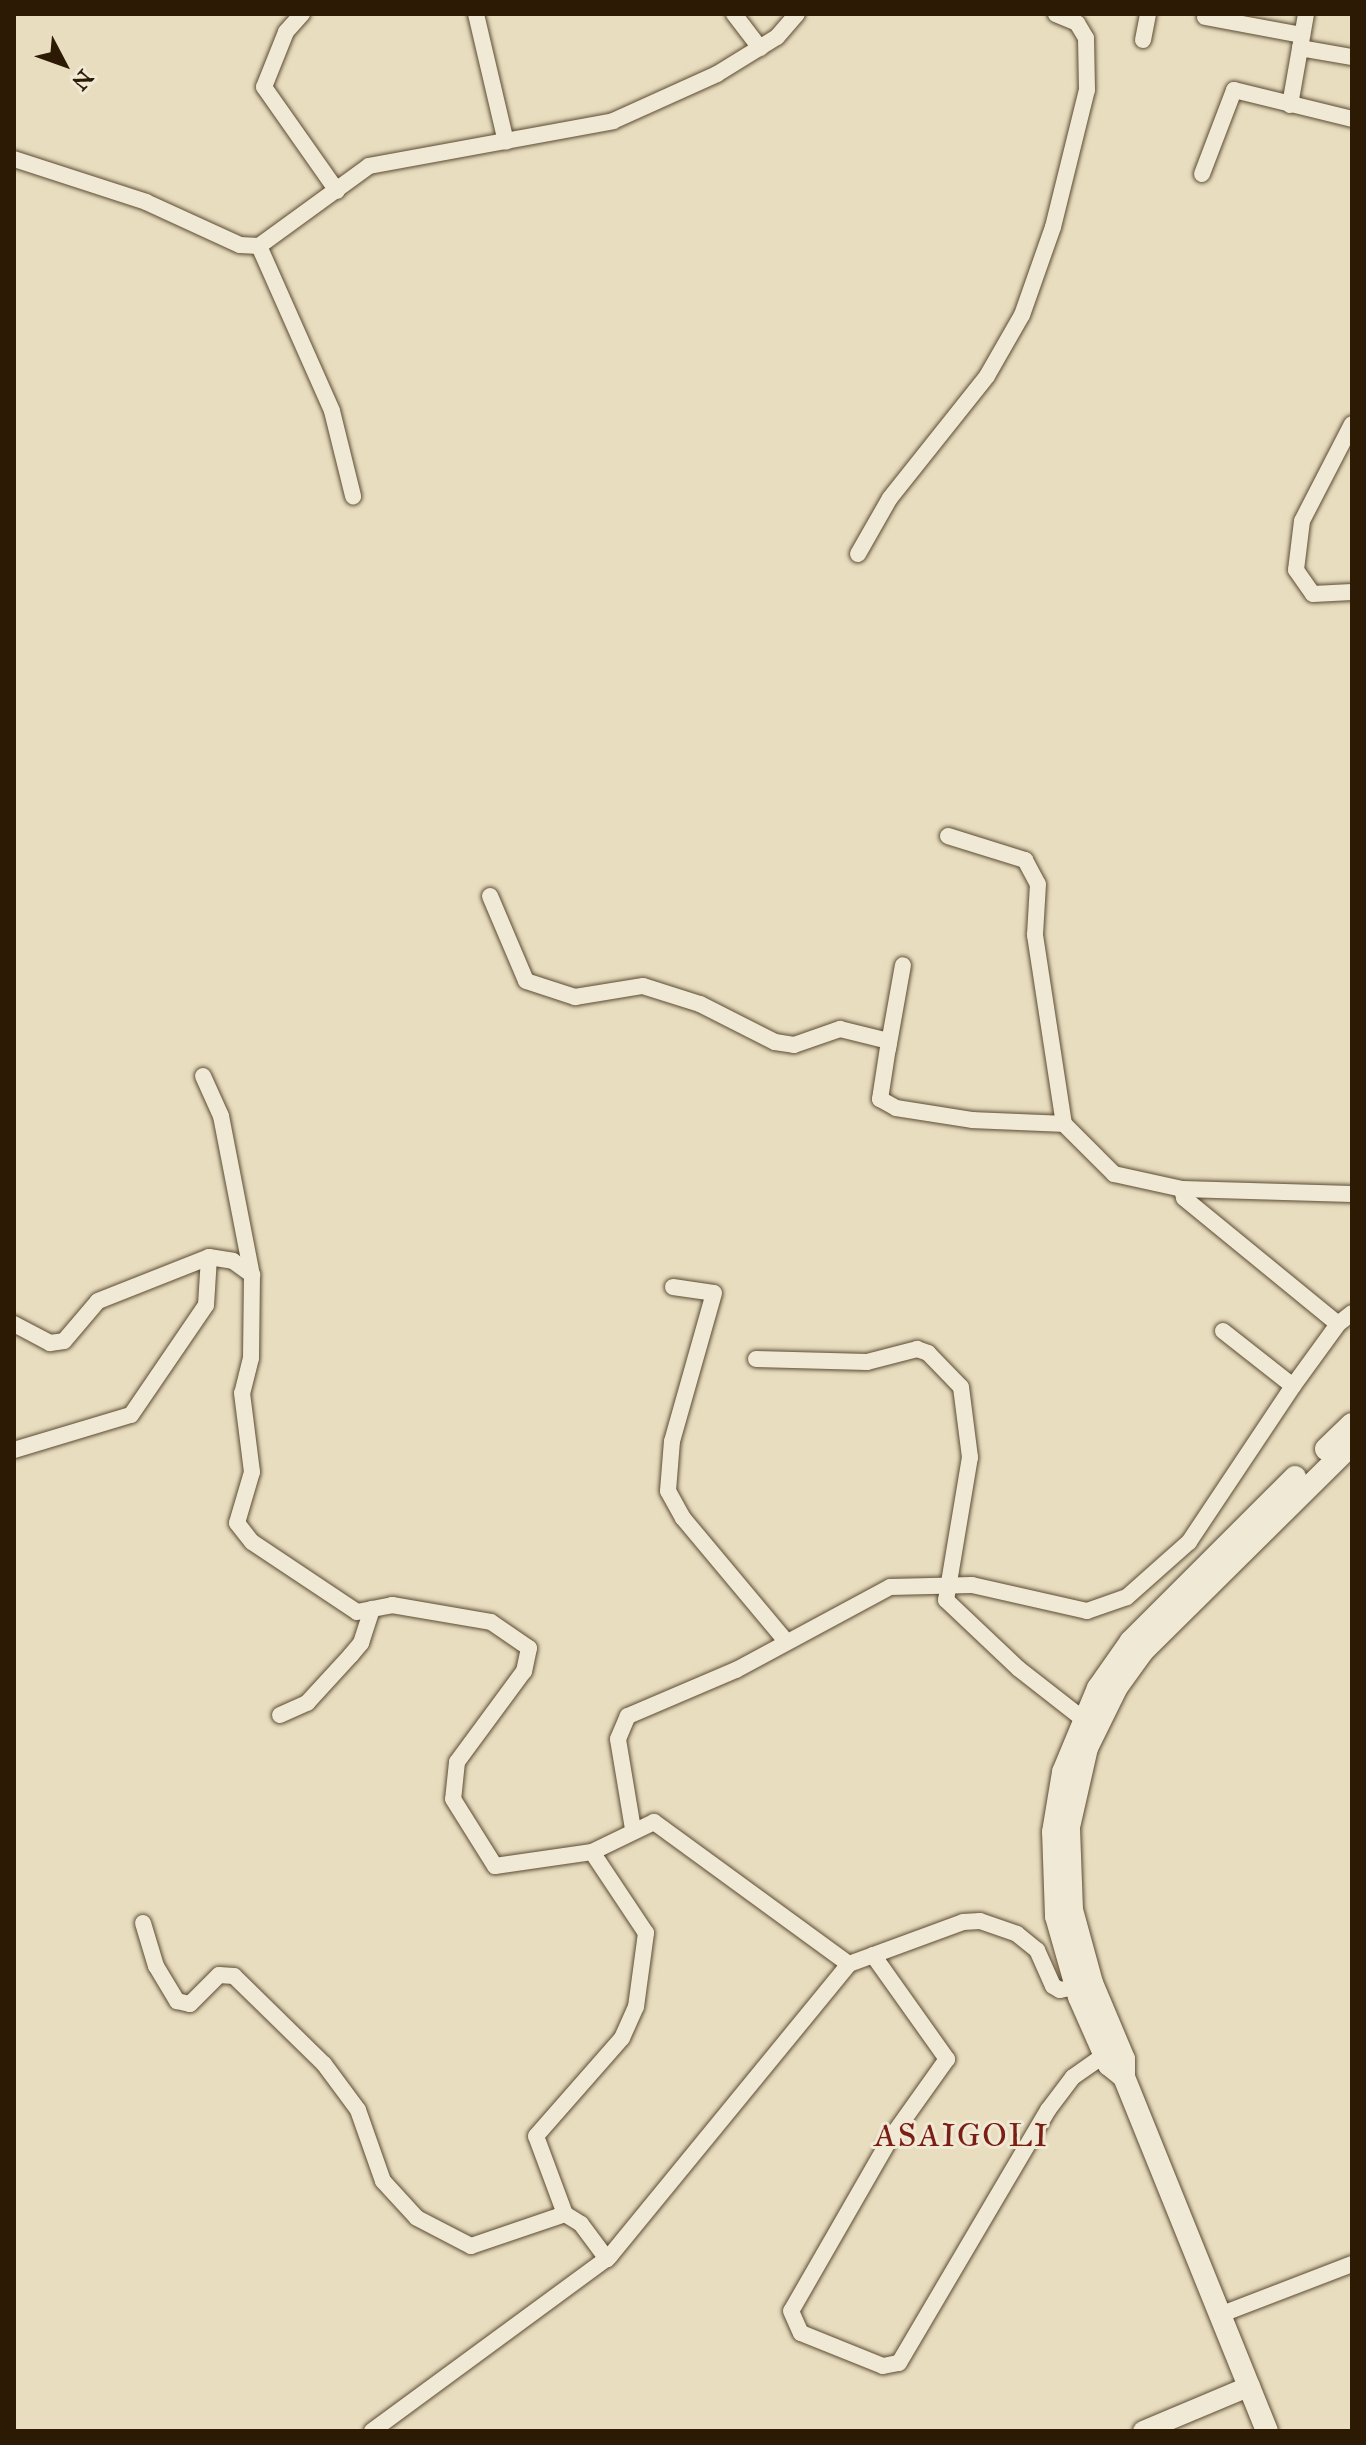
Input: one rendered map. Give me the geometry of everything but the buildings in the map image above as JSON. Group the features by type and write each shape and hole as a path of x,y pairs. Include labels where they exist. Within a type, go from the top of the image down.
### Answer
{"main road":[{"path":"1267,2431 1124,2077 1105,2055 1084,1985 1056,1916 1053,1832 1063,1772 1083,1719 1131,1641 1205,1563 1352,1424"},
{"path":"1124,2077 1124,2059 1084,1985 1072,1910 1069,1856 1075,1788 1096,1729 1117,1687 1168,1622 1352,1444"}],"street":[{"path":"302,14 286,32 264,87 337,191"},
{"path":"476,14 506,142"},
{"path":"734,14 760,48"},
{"path":"14,159 146,202 240,245 259,246 369,166 613,121 717,74 760,48 797,14"},
{"path":"858,554 890,498 987,376 1022,315 1053,227 1087,90 1086,38 1077,23 1056,14"},
{"path":"1143,40 1148,14"},
{"path":"1290,105 1306,14"},
{"path":"1205,17 1352,57"},
{"path":"1202,174 1229,94 1240,90 1352,119"},
{"path":"259,246 332,411 353,496"},
{"path":"1352,424 1302,521 1296,570 1313,594 1352,592"},
{"path":"948,836 1025,860 1038,884 1035,935 1064,1124 1114,1174 1182,1189 1352,1194"},
{"path":"490,896 526,981 575,997 643,986 700,1004 775,1042 794,1045 840,1029 889,1041"},
{"path":"903,965 880,1099 896,1108 973,1120 1064,1124"},
{"path":"203,1076 221,1116 252,1275 251,1358 242,1393 252,1472 237,1523 252,1542 357,1612 420,1608 491,1622 529,1648 524,1671 457,1762 453,1799 495,1866 592,1852 633,1829 654,1822 849,1964"},
{"path":"1182,1189 1184,1198 1338,1324"},
{"path":"14,1324 50,1343 64,1341 98,1301 209,1257 233,1261 252,1275"},
{"path":"14,1450 131,1415 206,1305 209,1257"},
{"path":"673,1287 714,1293 672,1441 668,1491 683,1518 786,1641"},
{"path":"633,1829 618,1739 628,1716 736,1670 890,1587 972,1585 1087,1611 1127,1597 1189,1542 1293,1386 1338,1324 1352,1313"},
{"path":"1223,1331 1293,1386"},
{"path":"756,1359 867,1362 917,1349 928,1353 961,1387 970,1457 945,1587 946,1600 970,1626 1083,1719"},
{"path":"280,1715 307,1703 361,1643 372,1609"},
{"path":"592,1852 646,1933 636,2007 622,2038 536,2136 565,2214 581,2224 607,2259"},
{"path":"372,2431 607,2259 849,1964 963,1922 980,1921 1017,1934 1037,1950 1053,1986 1084,1985"},
{"path":"143,1923 156,1966 177,2001 190,2004 219,1975 234,1976 324,2064 358,2110 383,2181 417,2218 471,2246 565,2214"},
{"path":"873,1955 947,2059 890,2139 791,2311 801,2333 883,2366 899,2363 1048,2110 1073,2077 1105,2055"},
{"path":"1222,2314 1352,2264"},
{"path":"1143,2431 1250,2386"}],"district":[{"name":"ASAIGOLI","path":"962,2136"}]}
